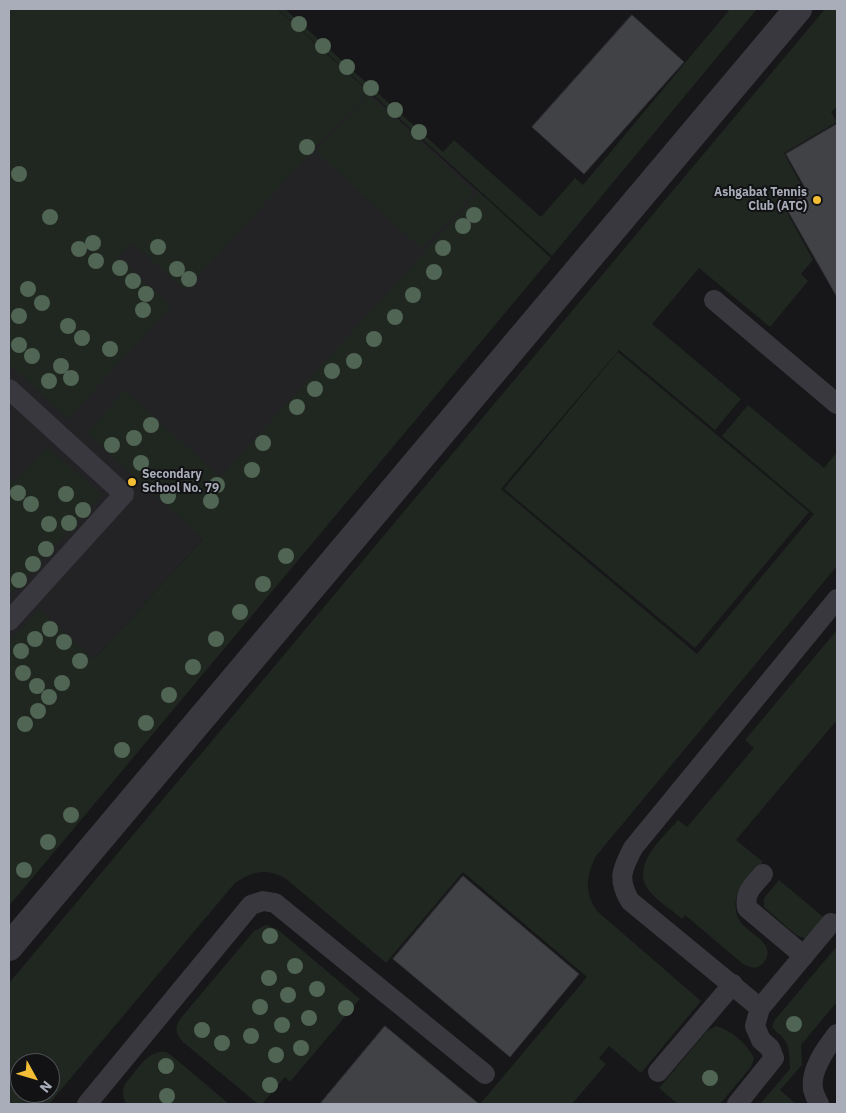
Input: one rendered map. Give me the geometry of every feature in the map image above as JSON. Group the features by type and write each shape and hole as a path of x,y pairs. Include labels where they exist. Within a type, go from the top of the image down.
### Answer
{"street":[{"path":"9,947 798,9"}],"lane":[{"path":"714,300 837,404"},
{"path":"9,389 124,494 9,621"},
{"path":"760,1008 630,901 624,890 622,878 625,863 633,848 837,599"},
{"path":"763,874 748,892 745,899 747,908 804,956"},
{"path":"87,1104 250,905 263,901 275,903 485,1074"},
{"path":"737,1104 774,1058 770,1048 761,1040 755,1026 760,1008 831,923"},
{"path":"658,1072 732,984"},
{"path":"819,1104 813,1088 815,1069 837,1034"}],"shaded area":[{"name":"Secondary School No. 79","path":"9,9 277,9 500,211 9,753"},
{"path":"9,9 277,9 368,91 185,290 132,242 118,258 171,306 68,419 9,365"},
{"path":"278,9 285,9 443,152 454,140 541,217 575,178 583,185 730,9 757,9 552,256"},
{"path":"825,9 837,9 837,107 831,112 837,122 784,153 805,192 783,205 813,260 801,274 808,281 770,327 699,268 652,324 741,399 715,430 619,350 501,489 697,654 814,514 722,436 748,405 824,468 837,452 837,566 596,856 588,877 588,890 597,911 701,1001 641,1073 609,1046 599,1058 606,1064 572,1104 480,1104 587,977 463,872 386,963 285,878 271,873 259,872 235,883 60,1091 60,1053 10,1053 10,1103 50,1103 9,1104 9,983"},
{"path":"368,94 475,192 422,249 316,152"},
{"path":"479,192 551,258 9,906 9,643 39,609 94,659 203,539 86,433 125,390 220,477"},
{"path":"618,352 809,512 695,648 504,489"},
{"path":"47,446 101,495 9,596 9,476 15,481"},
{"path":"837,630 837,720 736,840 763,862 743,885 736,901 736,911 741,923 763,942 768,953 761,965 756,968 750,967 743,964 685,915 682,919 655,897 645,883 643,873 645,863 656,845 678,820 687,827 754,748 745,740"},
{"path":"779,880 827,920 809,940 796,935 764,907 764,898"},
{"path":"266,925 277,929 360,999 290,1082 285,1077 262,1104 258,1104 183,1042 177,1034 176,1028 180,1019 254,931"},
{"path":"837,946 837,1002 801,1045 802,1065 780,1090 796,1104 760,1104 790,1069 786,1041 774,1030 772,1026 774,1021"},
{"path":"716,1026 733,1034 748,1048 754,1058 751,1067 720,1104 678,1104 659,1088 707,1031"},
{"path":"160,1052 166,1052 171,1055 229,1104 127,1104 123,1094 125,1084 145,1060"}],"building":[{"path":"632,15 684,62 584,174 532,127"},
{"name":"Ashgabat Tennis Club (ATC)","path":"837,124 837,297 785,206 808,193 786,154"},
{"path":"463,876 579,974 510,1057 393,959"},
{"path":"385,1026 445,1076 479,1104 320,1104"}],"place":[{"name":"Ashgabat Tennis Club (ATC)","path":"817,200"},
{"name":"Secondary School No. 79","path":"132,482"}]}
